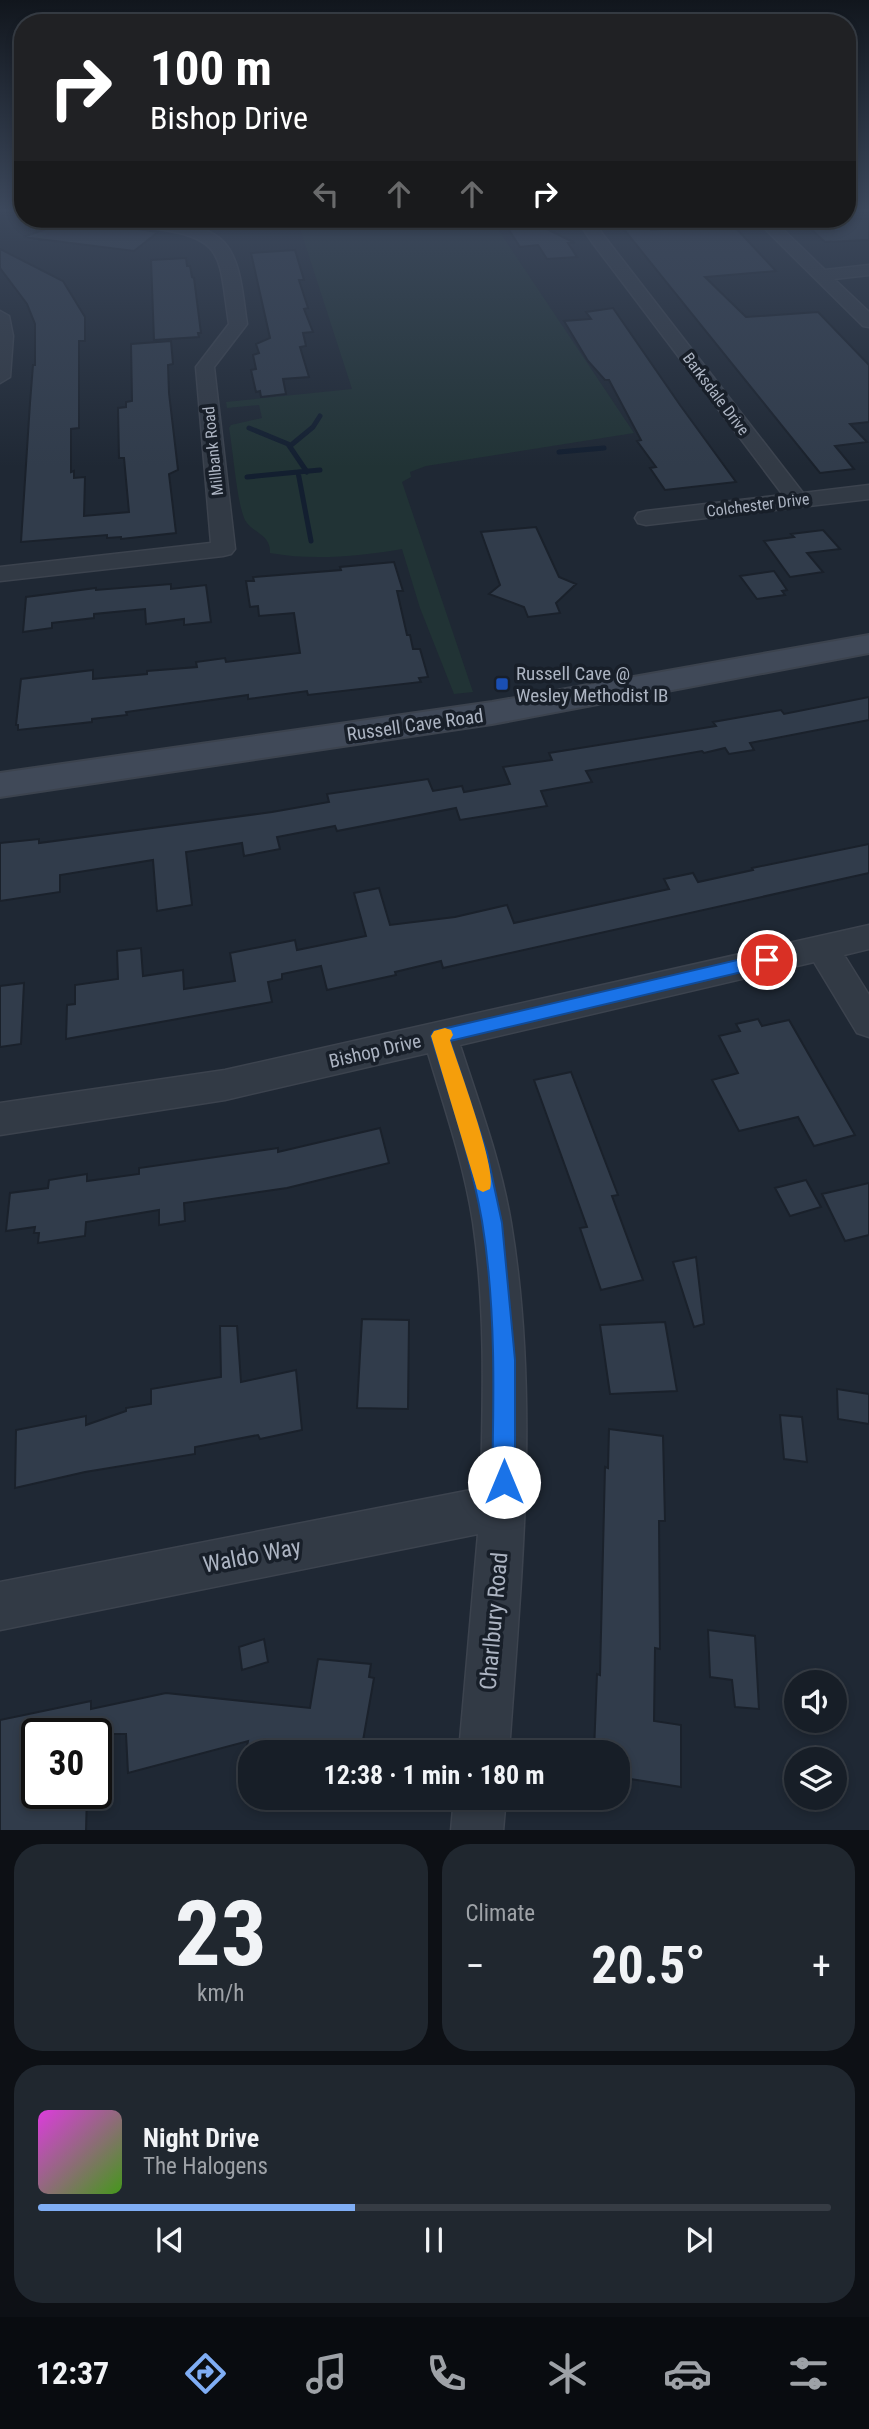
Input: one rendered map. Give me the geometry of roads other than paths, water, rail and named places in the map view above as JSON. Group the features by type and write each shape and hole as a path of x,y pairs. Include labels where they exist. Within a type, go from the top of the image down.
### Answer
{"main road":[{"name":"Russell Cave Road","path":"0,785 492,713 869,644"}],"street":[{"name":"Millbank Road","path":"0,574 223,549 205,367 212,352 234,334 238,324 232,296"},
{"name":"Barksdale Drive","path":"642,296 799,501"},
{"path":"842,296 869,322"},
{"path":"0,316 4,336 0,377"},
{"name":"Colchester Drive","path":"646,518 869,492"},
{"name":"Bishop Drive","path":"0,1119 225,1085 869,937"},
{"path":"821,947 869,1023"},
{"name":"Charlbury Road","path":"440,1036 477,1153 492,1223 505,1360 503,1506 485,1740"},
{"name":"Waldo Way","path":"0,1606 503,1506"},
{"path":"477,1830 479,1810"}],"waterway":[{"path":"290,446 313,427 320,416"},
{"path":"249,428 288,444 306,471"},
{"path":"559,452 604,448"},
{"path":"306,471 320,470"},
{"path":"298,472 306,471"},
{"path":"247,477 298,472"},
{"path":"298,472 311,541"}],"place":[{"name":"Russell Cave @ Wesley Methodist IB","path":"502,684"}]}
